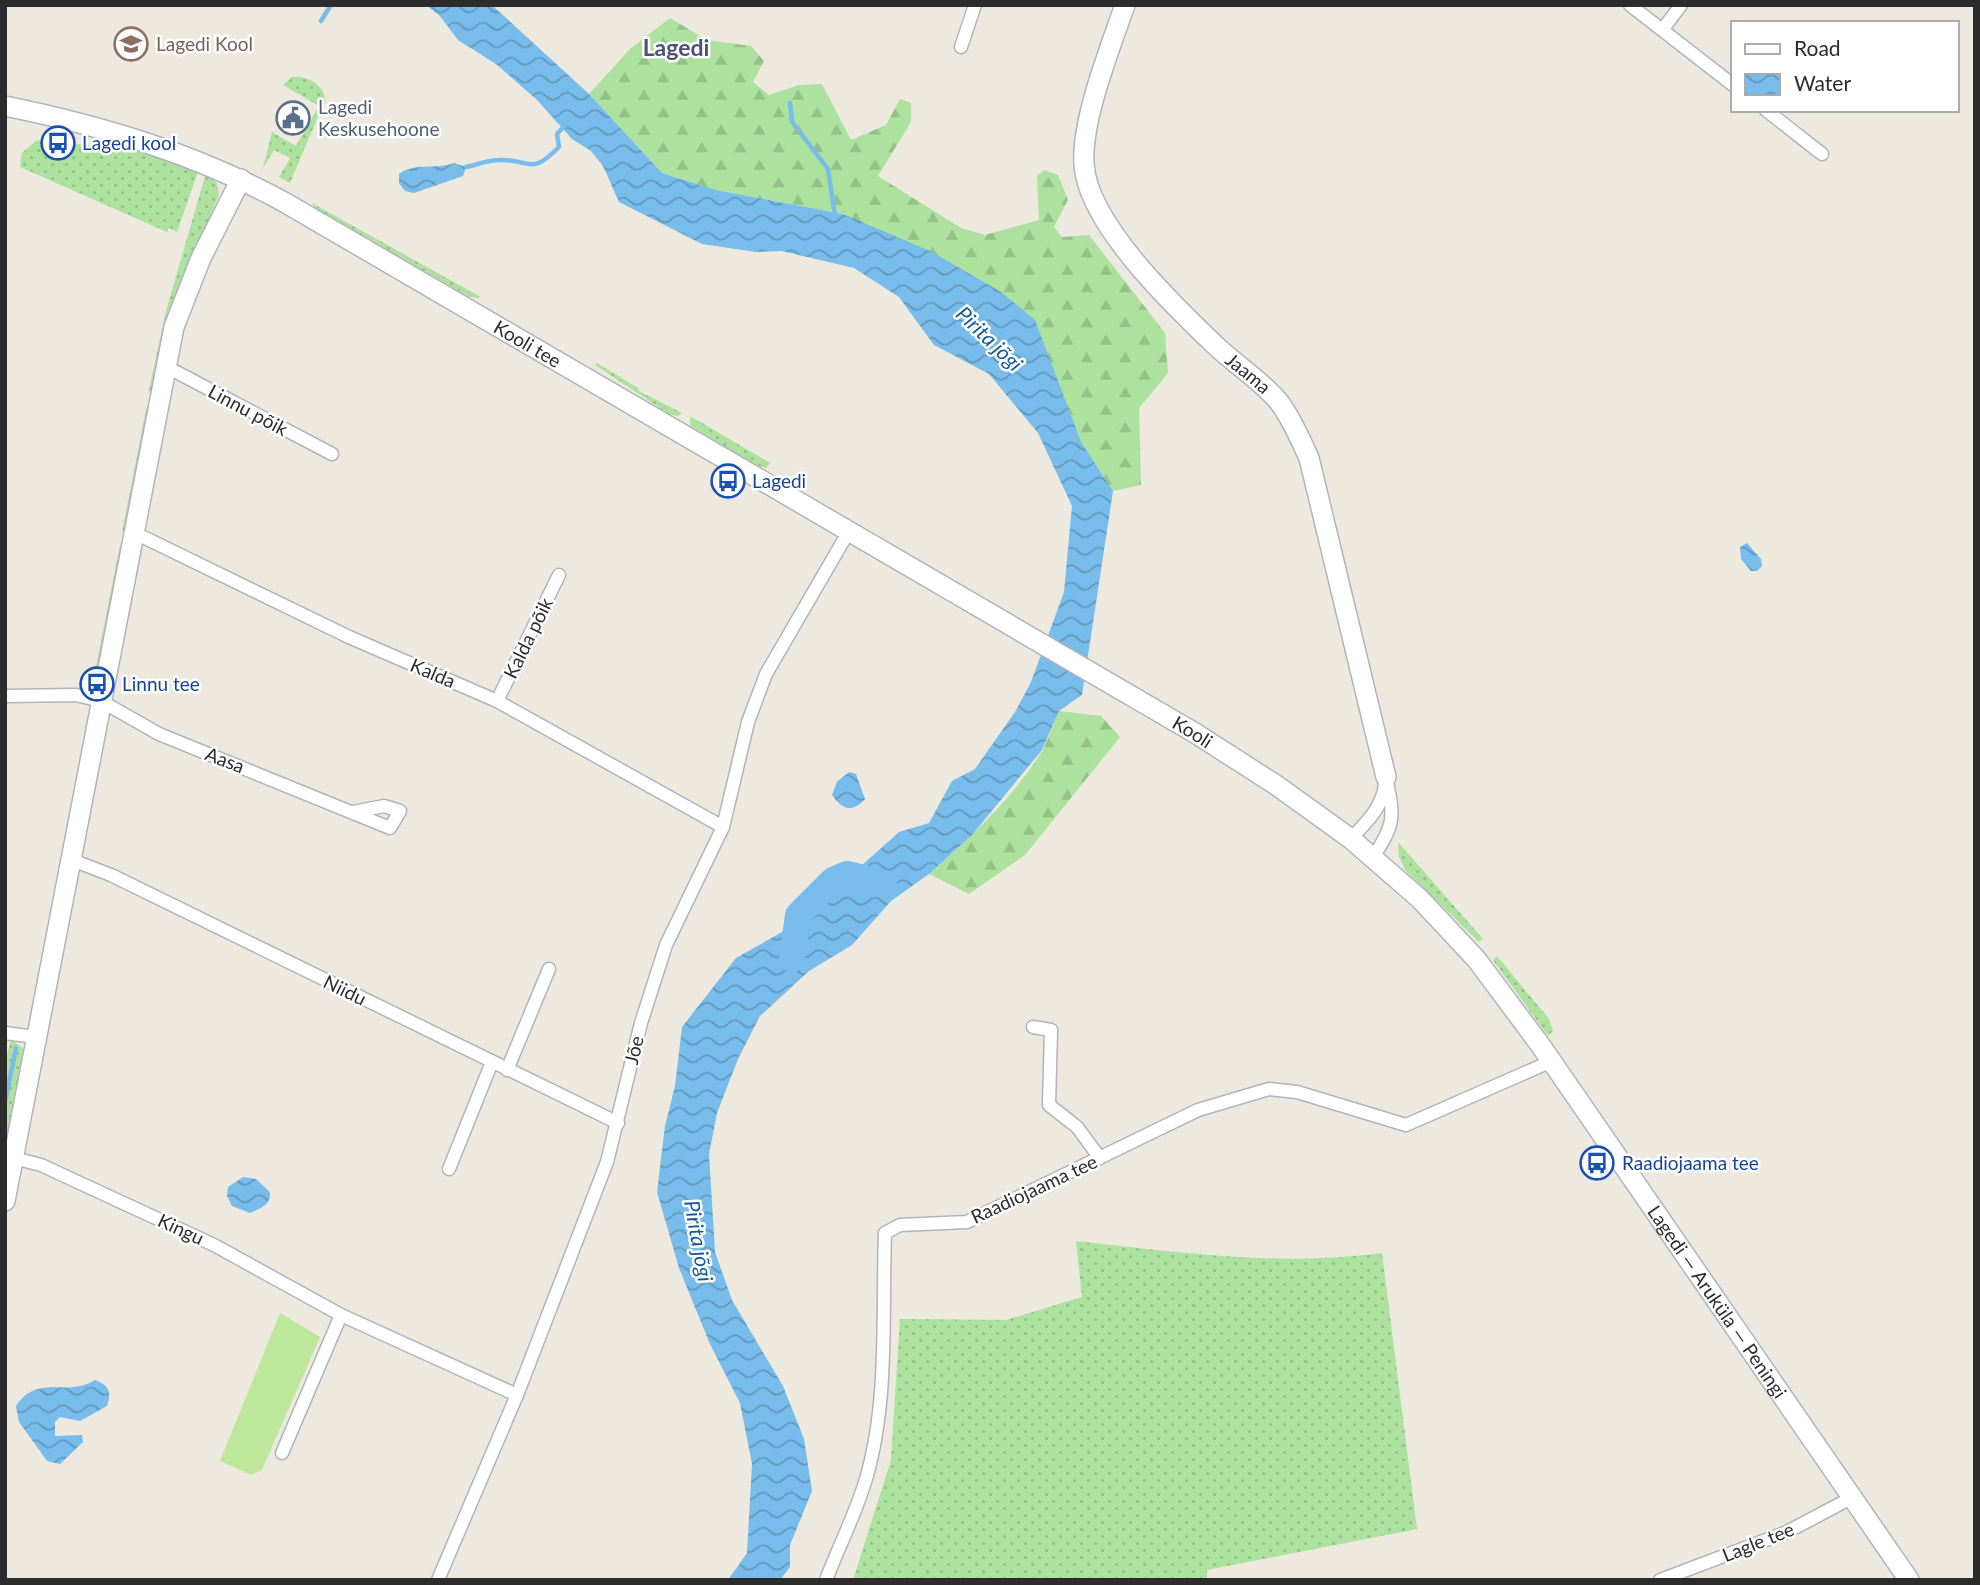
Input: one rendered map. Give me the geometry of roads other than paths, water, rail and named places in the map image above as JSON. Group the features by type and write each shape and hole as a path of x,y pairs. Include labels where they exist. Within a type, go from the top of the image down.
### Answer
{"street":[{"path":"961,47 975,5"},
{"name":"Jaama","path":"1125,5 1085,138 1084,165 1089,190 1140,267 1216,346 1277,400 1291,419 1309,458 1392,805 1391,831 1373,857"},
{"path":"1630,5 1731,83"},
{"path":"1662,29 1681,5"},
{"name":"Kooli tee","path":"5,106 121,133 241,179 544,351 1027,636"},
{"path":"1768,112 1822,155"},
{"path":"5,1201 174,327 191,282 241,179"},
{"name":"Linnu põik","path":"165,366 332,454"},
{"name":"Jõe","path":"438,1580 517,1395 607,1162 641,1023 666,945 723,827 748,722 766,674 849,531"},
{"name":"Kalda","path":"135,533 349,637 496,701 723,827"},
{"name":"Kalda põik","path":"496,701 559,575"},
{"name":"Kooli","path":"1027,636 1195,733 1352,839"},
{"name":"Aasa","path":"5,696 76,695 101,701 159,734 353,812"},
{"name":"Jaama","path":"1352,839 1374,815 1383,797 1386,777"},
{"name":"Lagedi — Aruküla — Peningi","path":"1352,839 1420,899 1477,960 1552,1061 1909,1580"},
{"name":"Niidu","path":"72,860 111,875 618,1123"},
{"path":"507,1070 549,968"},
{"path":"1033,1027 1051,1030 1049,1105 1077,1127 1100,1158"},
{"path":"5,1033 35,1037"},
{"name":"Raadiojaama tee","path":"826,1580 866,1479 879,1413 885,1322 885,1233 900,1225 967,1222 1198,1110 1269,1089 1297,1093 1406,1125 1552,1061"},
{"path":"449,1169 492,1062"},
{"name":"Kingu","path":"14,1158 41,1166 215,1245 341,1315 517,1395"},
{"path":"282,1452 341,1315"},
{"name":"Lagle tee","path":"1660,1580 1787,1532 1853,1497"}],"water":[{"path":"426,5 492,5 589,94 662,173 716,190 843,214 930,251 1001,292 1035,320 1081,442 1113,491 1082,695 1059,711 1042,750 972,835 929,874 891,901 852,945 809,971 760,1016 738,1059 717,1113 709,1154 715,1252 732,1300 783,1386 804,1439 812,1491 790,1545 790,1567 780,1580 728,1580 747,1553 752,1464 740,1403 710,1344 679,1268 657,1192 682,1027 736,958 821,910 861,866 899,832 929,823 952,781 975,769 1015,712 1031,682 1064,592 1072,506 1038,433 989,374 934,345 899,297 854,268 782,251 756,252 702,244 619,202 603,166 591,151 572,139 537,100 496,64 458,40 440,16"},
{"path":"454,163 466,167 463,176 414,193 405,191 399,183 399,174 405,170"},
{"path":"1747,543 1761,559 1762,566 1757,571 1751,571 1741,559 1740,547"},
{"path":"849,772 856,774 865,799 852,808 844,807 832,795 837,782"},
{"path":"243,1177 256,1179 270,1192 267,1203 250,1213 232,1206 227,1196 228,1187"},
{"path":"95,1380 108,1390 107,1406 80,1421 60,1417 55,1422 55,1436 82,1435 83,1442 60,1464 47,1461 19,1422 16,1406 25,1396 43,1388 74,1387"}],"waterway":[{"path":"321,21 331,5"},
{"path":"790,103 792,122 828,169 835,216"},
{"path":"466,167 495,160 530,164 542,162 559,147 557,134 566,124"},
{"name":"Pirita jõgi","path":"792,959 798,915 833,880 847,874 884,883"},
{"path":"5,1102 16,1048"}],"place":[{"name":"Lagedi Kool","path":"131,44"},
{"name":"Lagedi Keskusehoone","path":"293,118"},
{"name":"Lagedi kool","path":"58,143"},
{"name":"Lagedi","path":"728,481"},
{"name":"Linnu tee","path":"97,684"},
{"name":"Raadiojaama tee","path":"1597,1163"}],"district":[{"name":"Lagedi","path":"676,48"}]}
